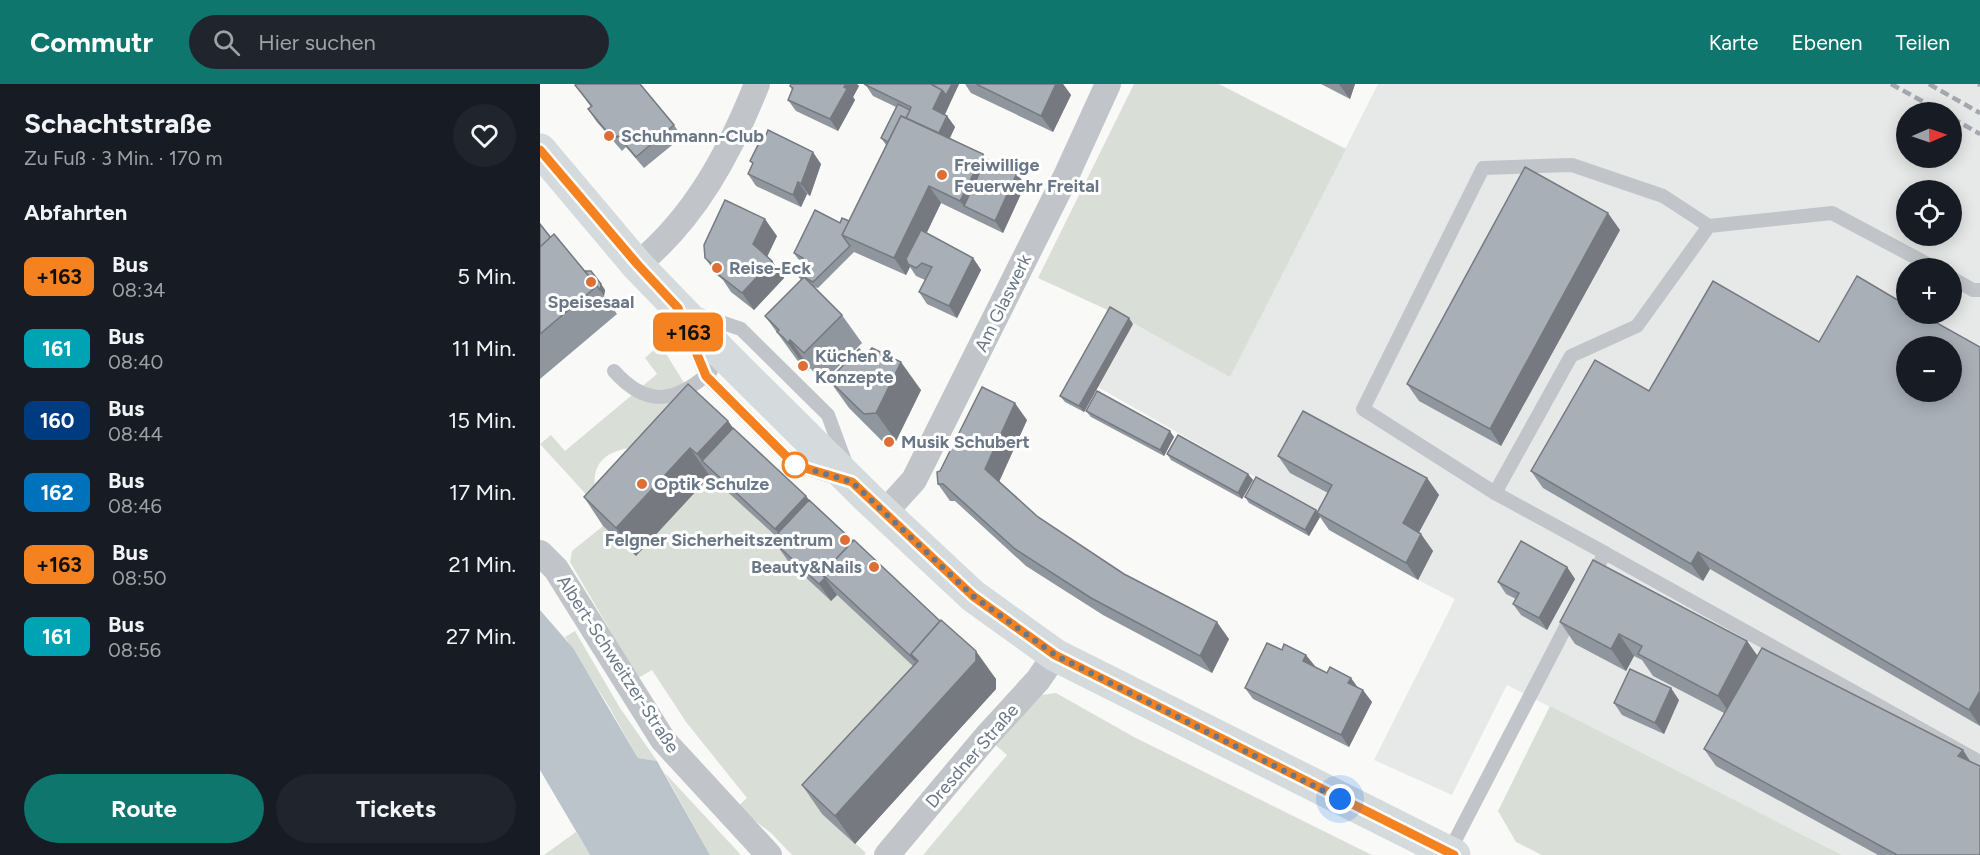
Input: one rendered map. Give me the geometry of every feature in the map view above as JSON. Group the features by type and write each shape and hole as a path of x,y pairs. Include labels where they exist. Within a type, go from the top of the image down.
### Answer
{"street":[{"path":"638,265 658,248 706,189 757,84"},
{"name":"Am Glaswerk","path":"884,513 914,480 1067,174 1108,84"},
{"path":"540,150 638,265 678,308 716,367 852,482 973,596 1055,655 1452,854"},
{"name":"Albert-Schweitzer-Straße","path":"540,553 556,569 663,740 769,855"},
{"name":"Dresdner Straße","path":"887,855 986,737 1038,680 1055,655"}],"lane":[{"path":"1916,258 1832,213 1709,226 1663,196 1572,165 1483,168 1363,409 1495,493 1980,762"},
{"path":"1495,493 1570,356 1637,326 1709,226"},
{"path":"1962,284 1973,290 1980,290"},
{"path":"678,308 741,328 828,415 852,482"},
{"path":"614,371 628,387 646,396 668,397 685,392 716,367"},
{"path":"1587,588 1605,553"},
{"path":"1452,854 1577,605"}],"shaded area":[{"path":"1134,84 1219,84 1346,149 1230,377 1114,313 1038,278"},
{"path":"1378,84 1980,84 1980,855 1842,855 1507,685 1452,795 1374,760 1455,599 1418,580 1325,517 1098,387 1133,324 1230,376"},
{"path":"660,344 696,402 650,439 637,446 612,453 602,460 595,474 594,503 540,444 551,435 565,451 657,374 645,358"},
{"path":"710,476 781,541 788,561 831,601 837,595 938,689 823,814 866,853 864,855 792,855 771,833 737,807 747,798 686,722 652,670 638,678 570,562 572,551 603,526 636,556"},
{"path":"540,610 573,648 638,758 657,761 710,855 590,855 540,770"},
{"path":"575,631 620,708 657,761 638,758 565,637"},
{"path":"1056,693 1134,737 1372,855 923,855 1007,755 993,743 1034,696"},
{"path":"1550,706 1842,855 1542,855 1516,842 1498,811"},
{"path":"664,772 741,855 710,855"},
{"path":"576,832 590,855 544,855"}],"building":[{"path":"576,84 640,84 674,125 636,157 618,136 613,139 588,109 592,106"},
{"path":"791,84 846,84 844,87 847,89 830,119 788,100 793,88"},
{"path":"864,84 931,84 942,90 933,109 947,116 939,133 906,118 911,107"},
{"path":"931,84 952,84 946,95"},
{"path":"976,84 1056,84 1041,116"},
{"path":"898,104 910,110 906,118 901,116 888,142 881,138"},
{"path":"901,116 983,154 960,201 929,186 894,258 842,235"},
{"path":"768,130 813,152 801,184 798,182 793,195 748,174 753,163 750,161"},
{"path":"986,159 1017,173 995,221 964,206"},
{"path":"1525,167 1608,213 1490,429 1407,384"},
{"path":"725,200 765,219 753,244 772,261 742,293 719,275 721,272 705,258 704,245"},
{"path":"815,210 840,223 842,218 849,221 842,235 850,246 813,282 796,274 803,258 794,253"},
{"path":"540,224 551,238 540,247"},
{"path":"921,230 973,258 949,306 919,292 932,267 922,263 916,268 908,264 906,259"},
{"path":"554,234 597,286 540,334 540,247"},
{"path":"585,271 591,271 601,284 600,290"},
{"path":"1857,276 1896,299 1896,324 1939,324 1960,336 1896,336 1896,402 1962,402 1962,337 1980,347 1980,691 1969,710 1698,552 1691,564 1531,471 1595,360 1649,391 1713,281 1819,342"},
{"path":"804,277 842,315 804,353 790,340 788,343 765,316"},
{"path":"1110,307 1129,318 1079,406 1060,396"},
{"path":"872,348 901,362 876,413 864,414 829,380 859,349 866,355"},
{"path":"688,384 728,421 697,454 690,448 616,528 584,497"},
{"path":"982,387 1015,403 985,469 1038,517 1124,574 1217,622 1200,656 1091,598 1015,549 943,484 938,484 937,472 940,471"},
{"path":"1097,391 1170,431 1160,450 1086,411"},
{"path":"1303,411 1427,478 1403,523 1421,534 1406,563 1317,513 1332,485 1278,456"},
{"path":"733,428 806,496 775,529 702,461"},
{"path":"1178,435 1248,474 1238,493 1167,454"},
{"path":"1256,477 1316,510 1305,530 1245,497"},
{"path":"809,500 853,541 822,574 825,578 819,584 776,544 782,537 778,533"},
{"path":"854,540 940,621 911,654 916,661 822,574"},
{"path":"1521,541 1567,567 1539,618 1513,604 1519,593 1498,582"},
{"path":"1593,560 1747,641 1718,696 1638,654 1642,646 1619,634 1611,649 1560,622"},
{"path":"941,620 976,651 976,661 835,816 802,785 918,661 911,654"},
{"path":"1267,643 1282,650 1284,644 1306,655 1303,661 1327,673 1330,667 1351,678 1348,683 1363,690 1341,735 1245,688"},
{"path":"1762,648 1963,750 1958,756 1980,766 1980,855 1897,855 1704,749"},
{"path":"1630,669 1671,688 1655,723 1614,703"}],"railway":[{"path":"1891,84 1924,102"},
{"path":"1929,84 1980,113"},
{"path":"1962,124 1980,134"}],"bus line":[{"name":"+163","path":"540,150 638,265 678,308 706,376 795,465 852,482 973,596 1055,655 1454,855"}],"place":[{"name":"Schuhmann-Club","path":"609,136"},
{"name":"Freiwillige Feuerwehr Freital","path":"942,175"},
{"name":"Reise-Eck","path":"717,268"},
{"name":"Speisesaal","path":"591,282"},
{"name":"Küchen & Konzepte","path":"803,366"},
{"name":"Musik Schubert","path":"889,442"},
{"name":"Optik Schulze","path":"642,484"},
{"name":"Felgner Sicherheitszentrum","path":"845,540"},
{"name":"Beauty&Nails","path":"874,567"}],"route":[{"path":"795,465 852,482 973,596 1055,655 1340,799"}]}
